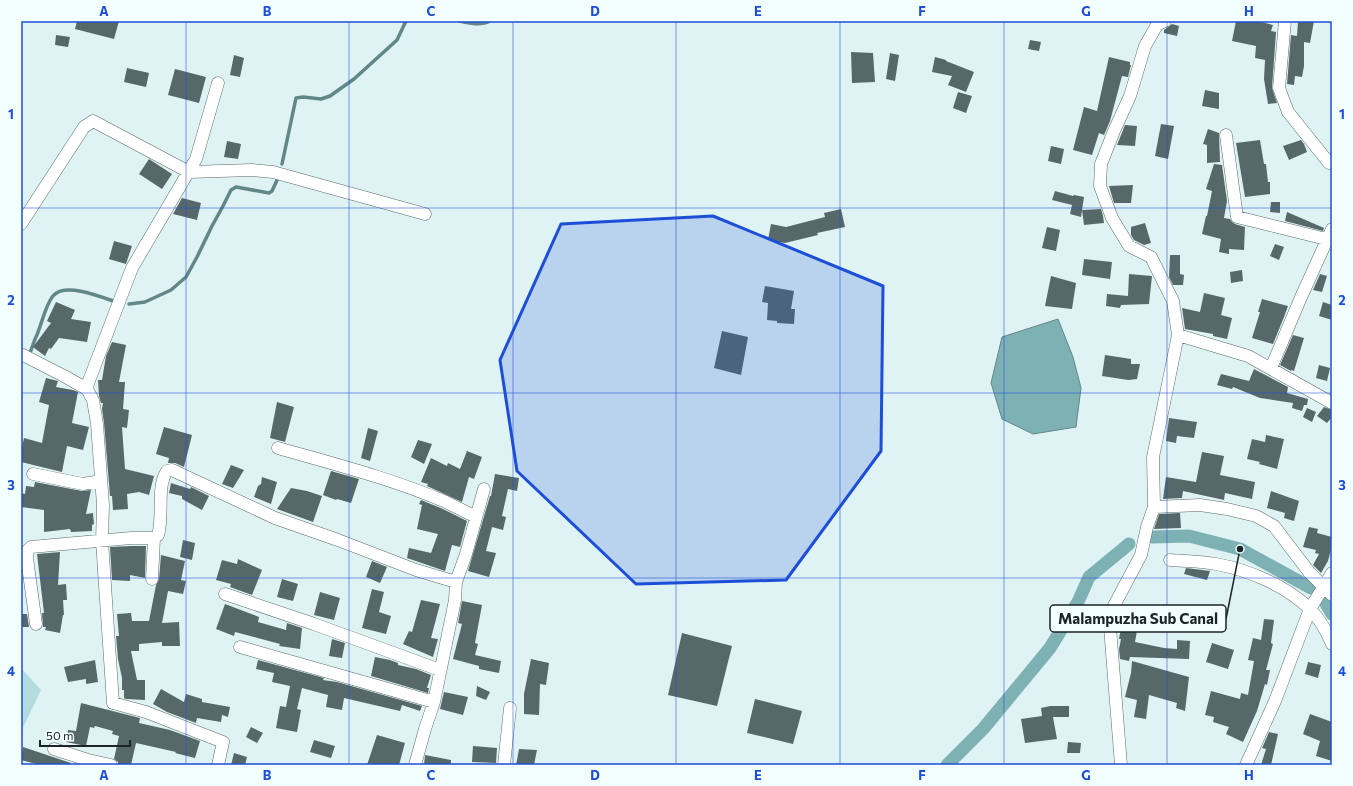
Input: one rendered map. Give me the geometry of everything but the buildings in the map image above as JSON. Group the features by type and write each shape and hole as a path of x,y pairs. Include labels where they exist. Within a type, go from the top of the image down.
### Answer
{"street":[{"path":"1121,765 1109,615 1141,555 1147,527 1154,507 1153,457 1178,334 1173,301 1151,257 1129,246 1112,218 1100,186 1101,164 1130,96 1145,46 1157,25 1165,21"},
{"path":"1285,21 1279,88 1288,112 1329,163 1332,161"},
{"path":"87,389 132,268 196,159 218,83"},
{"path":"21,224 84,127 93,121 189,172 252,170 273,172 425,214"},
{"path":"1226,135 1237,217 1329,234 1271,368"},
{"path":"1178,334 1248,356 1332,403"},
{"path":"21,354 87,389 93,400 97,424 101,481 102,540 113,703 146,712 224,742 218,765"},
{"path":"278,448 374,476 446,502 476,517"},
{"path":"36,624 28,566 28,550 31,547 102,540 154,538 158,535 160,530 161,495 164,474 167,471 172,470 275,518 416,570 456,582"},
{"path":"33,474 83,484 101,481"},
{"path":"415,765 434,702 455,600 456,582 466,554 484,489"},
{"path":"1154,507 1200,505 1227,509 1256,516 1274,526 1309,572 1328,591"},
{"path":"152,579 154,538"},
{"path":"1170,560 1215,564 1248,573 1285,590 1310,609 1319,621 1332,644"},
{"path":"1246,765 1275,702 1310,609 1328,591 1332,573"},
{"path":"225,594 314,624 440,670"},
{"path":"240,647 434,702"},
{"path":"504,765 510,708"},
{"path":"54,749 88,760 111,765"}],"highlighted area":[{"path":"713,216 883,286 881,451 786,580 636,584 517,471 500,360 561,224"}],"shaded area":[{"path":"1058,319 1073,357 1081,388 1076,427 1033,434 1002,419 991,383 1002,337"},
{"path":"21,668 41,690 21,732"}],"waterway":[{"path":"282,164 296,98 303,97 321,99 330,96 354,79 397,40 406,21"},
{"path":"459,21 479,24 490,21"},
{"path":"129,304 145,302 171,290 186,277 231,190 236,187 269,193 272,191 278,178"},
{"path":"29,354 46,309 54,295 66,290 74,290 113,301"},
{"path":"1152,537 1189,536 1240,549 1311,588"},
{"path":"947,765 983,729 1050,648 1078,602 1089,577 1129,544"},
{"path":"1324,600 1332,614"}],"place":[{"name":"Malampuzha Sub Canal","path":"1240,549"}]}
